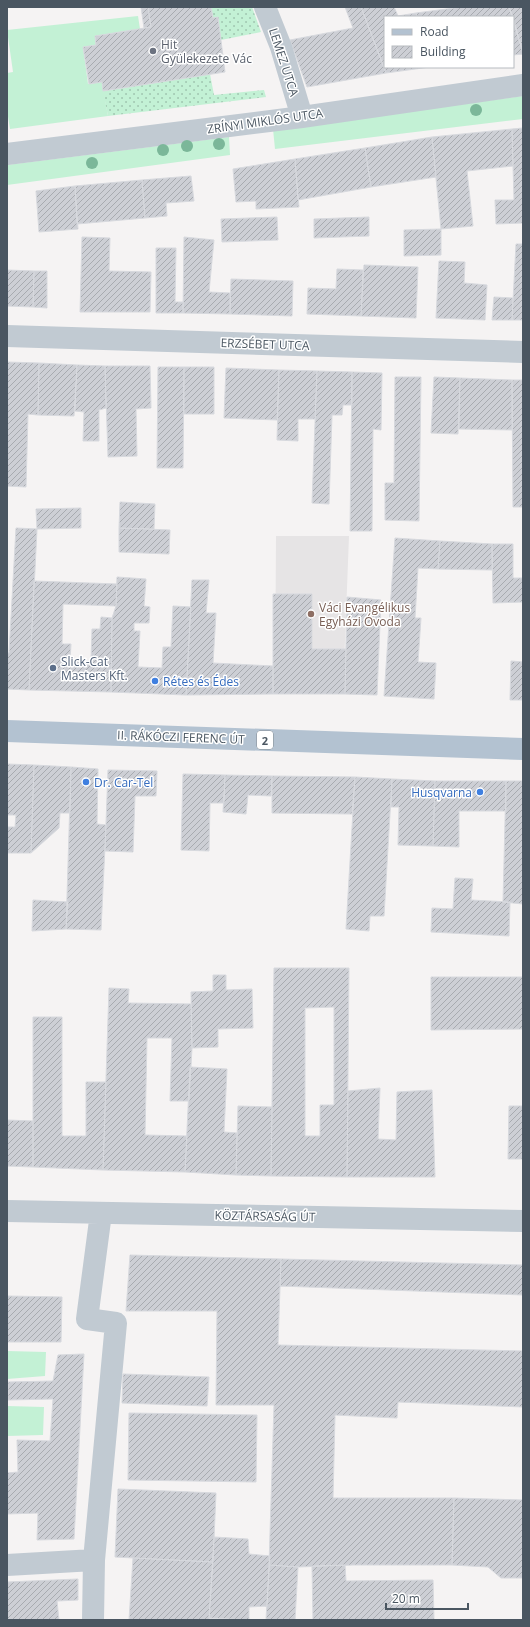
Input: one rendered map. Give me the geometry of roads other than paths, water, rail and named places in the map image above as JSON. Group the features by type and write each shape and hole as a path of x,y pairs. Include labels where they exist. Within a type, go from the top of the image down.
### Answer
{"main road":[{"name":"II. RÁKÓCZI FERENC ÚT","path":"7,731 523,749"}],"street":[{"name":"LEMEZ UTCA","path":"266,7 281,47 302,117"},
{"name":"ZRÍNYI MIKLÓS UTCA","path":"7,154 302,117 523,86"},
{"name":"ERZSÉBET UTCA","path":"7,336 523,352"},
{"name":"KÖZTÁRSASÁG ÚT","path":"7,1211 523,1221"},
{"path":"93,1620 94,1560 116,1323 87,1319 101,1212"},
{"path":"7,1566 94,1560"}],"place":[{"name":"Hit Gyülekezete Vác","path":"153,51"},
{"name":"Váci Evangélikus Egyházi Óvoda","path":"311,614"},
{"name":"Slick-Cat Masters Kft.","path":"53,668"},
{"name":"Rétes és Édes","path":"155,681"},
{"name":"Dr. Car-Tel","path":"86,782"},
{"name":"Husqvarna","path":"480,792"}]}
